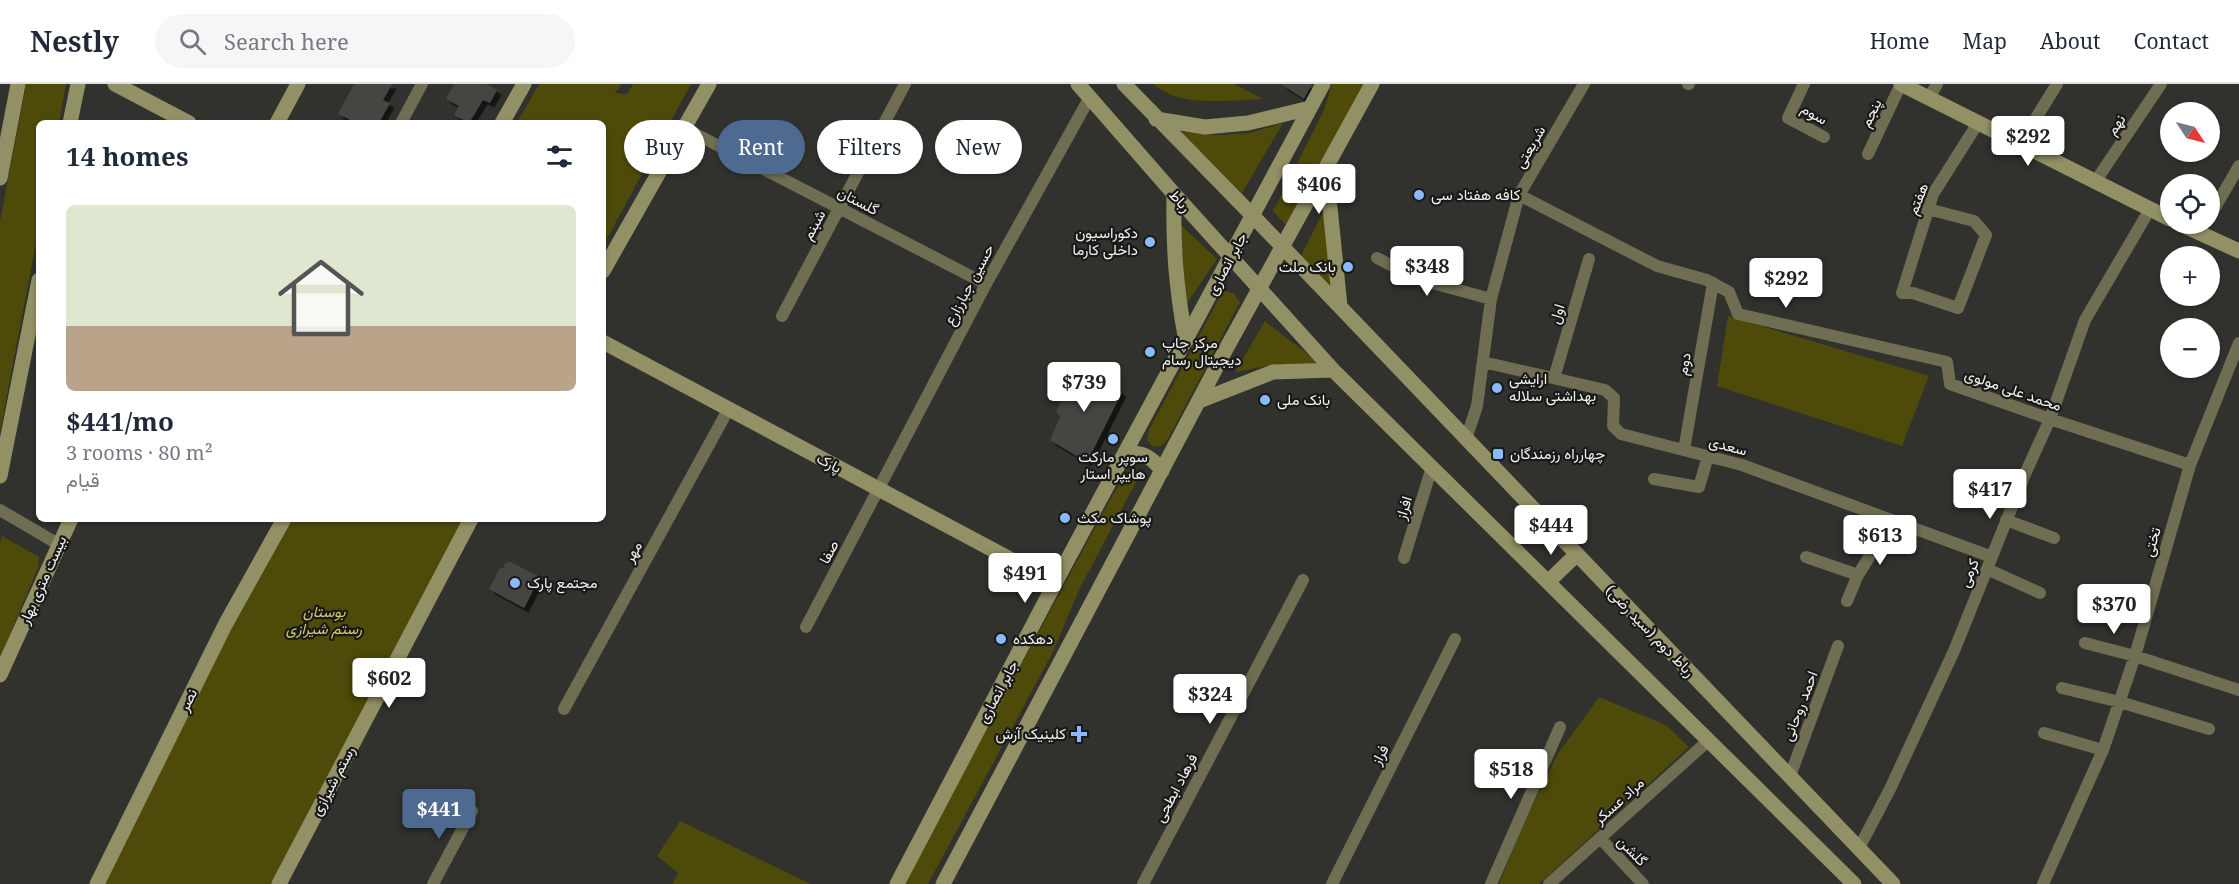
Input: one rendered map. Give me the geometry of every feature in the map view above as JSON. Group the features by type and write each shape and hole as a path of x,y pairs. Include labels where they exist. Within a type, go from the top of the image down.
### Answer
{"main road":[{"path":"1,169 18,84"},
{"path":"71,120 78,84"},
{"path":"115,84 183,120"},
{"path":"279,120 298,84"},
{"path":"504,120 524,84"},
{"path":"689,120 709,84"},
{"name":"رباط","path":"1078,84 1260,289"},
{"path":"1124,84 1283,247"},
{"name":"جابر انصاری","path":"897,884 1055,583 1323,84"},
{"path":"945,883 1199,401 1372,84"},
{"path":"1901,84 2160,214"},
{"path":"1156,119 1205,127 1248,123 1310,108"},
{"path":"1326,168 1340,306"},
{"path":"606,266 658,174"},
{"path":"1174,194 1175,277 1186,341"},
{"path":"2212,234 2239,251"},
{"name":"رباط دوم (سید رضی)","path":"1283,247 1893,884"},
{"path":"1260,289 1333,370 1854,884"},
{"path":"0,476 36,295"},
{"name":"پارک","path":"606,344 1055,583"},
{"path":"1199,401 1274,372 1333,370"},
{"path":"1125,454 1137,452 1145,455 1156,462 1162,471"},
{"name":"بیست متری بهار","path":"0,675 69,522"},
{"name":"نصر","path":"97,884 225,625 282,522"},
{"name":"رستم شیرازی","path":"279,884 469,522"},
{"path":"1548,582 1577,554"}],"street":[{"path":"403,120 422,84"},
{"name":"شبنم","path":"782,316 905,84"},
{"name":"شریعتی","path":"1466,439 1477,406 1491,299 1519,195 1584,84"},
{"name":"سوم","path":"1804,84 1788,118 1824,137"},
{"name":"پنجم","path":"1868,154 1901,84"},
{"path":"1929,98 1937,84"},
{"path":"2020,144 2057,84"},
{"name":"نهم","path":"2095,182 2161,84"},
{"name":"حسین جبارزارع","path":"879,490 986,284 1090,97"},
{"name":"هفتم","path":"1928,209 1974,221 1986,235 1958,308 1913,293 1902,293 1928,209 1933,194 1978,123"},
{"name":"گلستان","path":"705,139 986,284"},
{"path":"2220,199 2239,166"},
{"name":"محمد علی مولوی","path":"1519,195 1657,266 1713,283 1729,292 1738,314 1947,362 1950,384 2190,465"},
{"name":"کرمی","path":"1859,848 1890,789 1950,662 2006,520 2050,419 2085,320 2150,209"},
{"path":"1377,258 1418,279 1491,299"},
{"name":"اول","path":"1554,378 1589,259"},
{"name":"دوم","path":"1684,450 1713,283"},
{"name":"تختی","path":"2043,884 2103,750 2135,656 2190,465 2239,343"},
{"name":"سعدی","path":"1483,362 1605,390 1614,398 1613,426 1621,435 1742,465 1992,557"},
{"name":"مهر","path":"564,709 728,410"},
{"path":"1654,479 1700,487 1708,456"},
{"name":"افراز","path":"1404,558 1432,467"},
{"name":"صفا","path":"806,627 879,490"},
{"path":"0,510 58,544"},
{"path":"1847,601 1858,575 1892,520"},
{"path":"2006,520 2054,538"},
{"path":"1806,556 1858,575"},
{"path":"1987,569 2040,593"},
{"name":"فرهاد ابطحی","path":"1143,884 1303,580"},
{"name":"فراز","path":"1332,884 1455,639"},
{"path":"2085,643 2135,656 2239,690"},
{"name":"احمد روحانی","path":"1790,776 1838,646"},
{"path":"2062,688 2120,702 2209,729"},
{"path":"1491,884 1560,727"},
{"path":"2044,733 2103,750"},
{"name":"مراد عسکر","path":"1548,884 1709,740"},
{"path":"433,884 472,811"},
{"name":"گلشن","path":"1600,838 1643,884"}],"green space":[{"path":"26,84 66,84 60,120 36,120 36,243 0,432 0,221"},
{"path":"539,84 621,84 615,91 616,93 627,94 633,84 691,84 671,120 624,120 624,174 642,174 606,240 606,120 519,120"},
{"path":"1154,84 1234,84 1263,99 1190,100 1164,92"},
{"path":"1332,84 1364,84 1287,226 1273,211 1324,110"},
{"path":"1283,123 1242,193 1181,132 1216,135 1250,133"},
{"path":"1324,210 1332,287 1301,256"},
{"path":"1180,224 1217,259 1186,305"},
{"path":"1223,291 1233,293 1240,302 1168,439 1160,447 1152,446 1147,440 1149,430"},
{"path":"1728,316 1929,376 1902,446 1717,386"},
{"path":"1265,321 1319,363 1272,365 1235,372"},
{"path":"1133,469 1138,472 1137,480 1079,590 1053,652 928,884 906,884 944,795 1015,676 1112,496 1127,472"},
{"name":"بوستان رستم شیرازی","path":"282,522 468,522 279,884 97,884"},
{"path":"2,536 39,557 38,568 0,658 0,542"},
{"path":"1599,697 1666,725 1689,747 1539,884 1499,884 1523,824 1557,755"},
{"path":"680,821 811,884 672,884 678,873 657,856"}],"building":[{"path":"354,84 392,84 383,100 390,103 381,120 348,120 338,114"},
{"path":"454,84 486,84 497,90 490,103 483,100 471,120 463,120 454,115 459,106 446,99"},
{"path":"1281,84 1312,84 1304,99"},
{"path":"1081,367 1122,392 1087,462 1050,440 1060,417 1056,411 1063,398 1063,390 1075,370"},
{"name":"مجتمع پارک","path":"509,561 540,577 524,608 489,589 500,568 502,569"}],"place":[{"name":"کافه هفتاد سی","path":"1419,195"},
{"name":"دکوراسیون داخلی کارما","path":"1150,242"},
{"name":"بانک ملت","path":"1348,267"},
{"name":"مرکز چاپ دیجیتال رسام","path":"1150,352"},
{"name":"ارایشی بهداشتی سلاله","path":"1497,388"},
{"name":"بانک ملی","path":"1265,400"},
{"name":"سوپر مارکت هایپر استار","path":"1113,439"},
{"name":"چهارراه رزمندگان","path":"1498,454"},
{"name":"پوشاک مکث","path":"1065,518"},
{"name":"مجتمع پارک","path":"515,583"},
{"name":"دهکده","path":"1001,639"},
{"name":"کلینیک آرش","path":"1079,734"}]}
